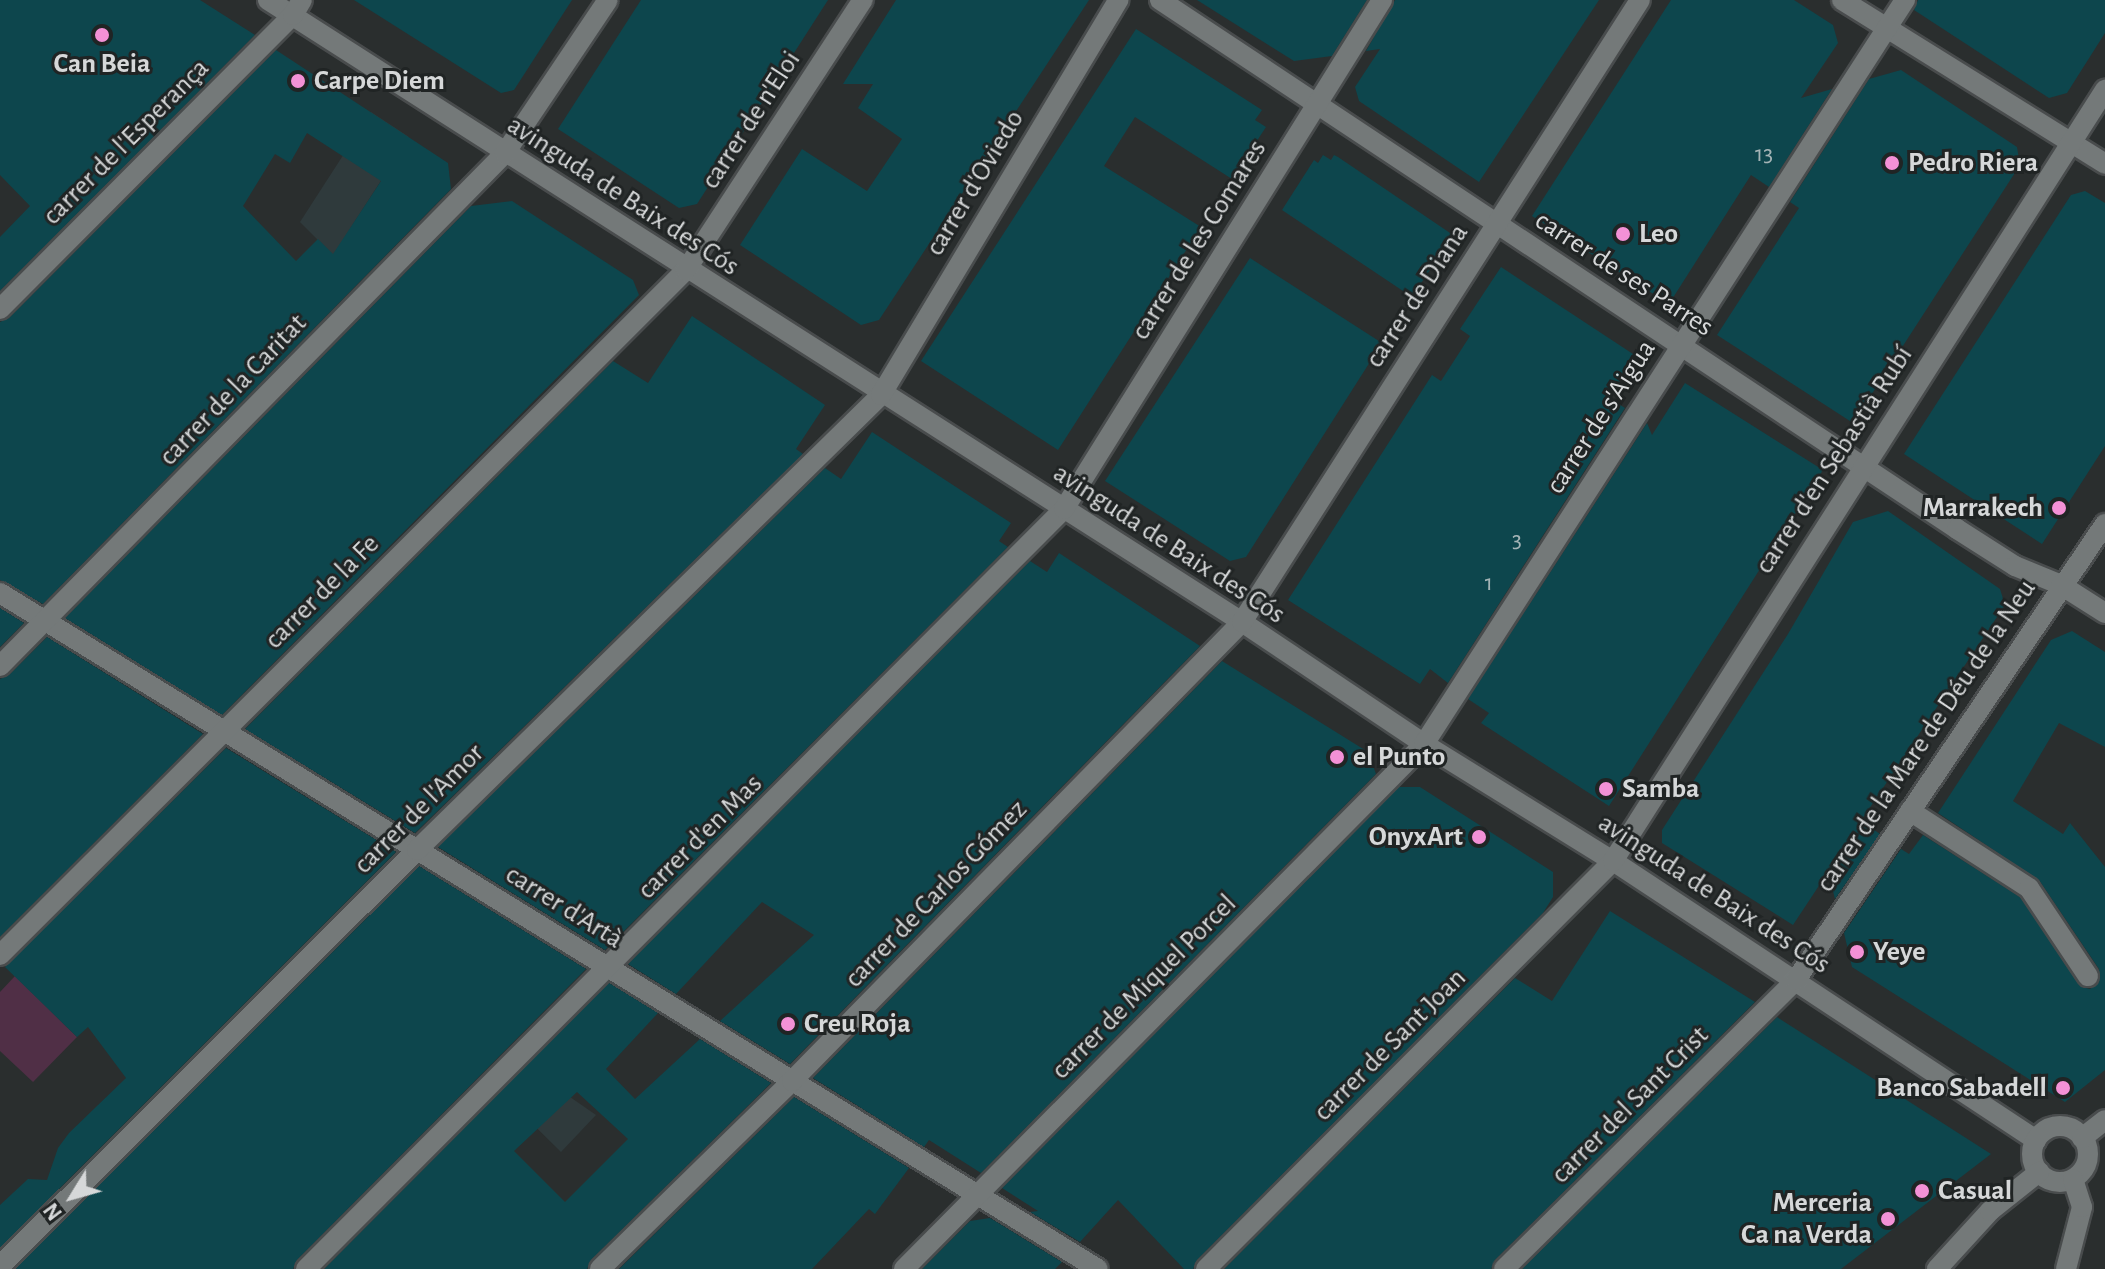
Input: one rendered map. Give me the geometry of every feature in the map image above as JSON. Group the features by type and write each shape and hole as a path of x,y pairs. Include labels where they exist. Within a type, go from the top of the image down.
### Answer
{"street":[{"name":"avinguda de Baix des Cós","path":"268,0 298,8 505,153 1242,622 1424,744 1613,861 2036,1140"},
{"name":"carrer de la Caritat","path":"0,666 505,153 608,0"},
{"name":"carrer de n'Eloi","path":"686,270 863,0"},
{"name":"carrer d'Oviedo","path":"881,395 1118,0"},
{"name":"carrer de ses Parres","path":"1160,0 2015,566 2061,585 2105,613"},
{"name":"carrer de les Comares","path":"1064,509 1382,0"},
{"name":"carrer de Diana","path":"1242,622 1640,0"},
{"path":"1842,0 2105,164"},
{"name":"carrer de s'Aigua","path":"1424,744 1905,0"},
{"name":"carrer de l'Esperança","path":"0,309 298,8"},
{"name":"carrer d'en Sebastià Rubí","path":"1613,861 2105,90"},
{"name":"carrer de la Fe","path":"0,955 686,270"},
{"name":"carrer de l'Amor","path":"0,1266 417,850 881,395"},
{"name":"carrer d'en Mas","path":"306,1269 1064,509"},
{"name":"carrer de la Mare de Déu de la Neu","path":"1796,980 2105,524"},
{"name":"carrer d'Artà","path":"0,593 1098,1269"},
{"name":"carrer de Carlos Gómez","path":"600,1269 792,1081 1242,622"},
{"name":"carrer de Miquel Porcel","path":"904,1269 1424,744"},
{"path":"1910,811 2029,888 2088,976"},
{"name":"carrer de Sant Joan","path":"1206,1269 1613,861"},
{"name":"carrer del Sant Crist","path":"1504,1269 1796,980"},
{"path":"2082,1138 2105,1120"},
{"path":"2066,1269 2088,1172 2087,1146 2076,1131 2057,1127 2036,1140 2033,1156 2039,1172 2055,1181 2088,1172"},
{"path":"1937,1269 1990,1211 2039,1172"}],"shaded area":[{"path":"371,112 409,137 346,235 354,276 300,222"},
{"path":"15,976 77,1037 33,1082 0,1051 0,992"},
{"path":"524,1065 596,1115 561,1152 499,1091"}],"building":[{"path":"0,0 200,0 255,35 0,291 0,237 30,206 0,175"},
{"path":"354,0 572,0 514,90 501,93"},
{"path":"641,0 828,0 697,204 679,208 558,129"},
{"path":"896,0 1089,0 879,320 861,325 740,245 802,149 867,191 902,139 858,108 873,84 843,84"},
{"path":"1197,0 1367,0 1332,56 1294,61"},
{"path":"1395,0 1599,0 1479,182 1359,101 1355,87 1380,49 1366,51"},
{"path":"1671,0 1794,0 1833,25 1838,43 1801,98 1832,89 1769,187 1751,175 1669,304 1532,216"},
{"path":"1918,0 2105,0 2105,33 2067,93 2049,98 1914,10"},
{"path":"1136,29 1262,110 1255,120 1266,127 1232,179 1135,117 1104,166 1201,227 1058,450 921,361"},
{"path":"276,50 448,163 451,189 43,604 0,580 0,322 9,318","holes":["307,133 381,181 333,254 318,239 296,261 243,206 275,154 290,163"]},
{"path":"1901,70 2017,147 2020,165 1853,423 1717,335 1799,208 1790,202 1869,79"},
{"path":"1323,155 1331,160 1334,155 1338,157 1453,235 1412,297 1282,210 1314,160 1318,163"},
{"path":"2085,191 2105,203 2105,446 2042,544 1904,454 2071,195"},
{"path":"512,201 633,280 639,295 222,715 65,618 471,206"},
{"path":"1250,258 1382,343 1246,557 1230,561 1105,481"},
{"path":"1501,267 1636,356 1609,398 1625,408 1448,683 1430,669 1420,684 1288,600 1432,375 1441,381 1470,336 1460,329"},
{"path":"692,316 825,405 796,449 803,454 415,833 245,729 613,361 648,383"},
{"path":"1685,383 1823,470 1609,806 1481,723 1489,713 1468,699 1647,423 1652,435"},
{"path":"872,432 1011,523 999,541 1008,547 605,950 438,847 825,468 841,479"},
{"path":"1888,511 2000,589 2005,605 1861,821 1880,834 1835,899 1828,872 1793,925 1662,843 1662,830 1788,634 1853,522"},
{"path":"1059,553 1200,646 790,1064 720,1021 814,935 762,902 676,994 628,964 1030,561 1047,572"},
{"path":"0,608 24,623 0,647"},
{"path":"2072,631 2105,652 2105,747 2059,723 2013,801 2063,834 2070,823 2105,867 2105,1070 2065,1102 1852,967 1844,933 1901,849 1909,854 1923,835 2020,897 2082,987 2090,989 2099,982 2099,969 2039,880 1938,813 2051,640"},
{"path":"47,637 203,734 0,937 0,679 9,675"},
{"path":"1222,661 1368,752 1376,774 981,1173 929,1140 924,1147 813,1078"},
{"path":"226,748 396,852 0,1248 0,1205 28,1179 47,1180 58,1148 69,1133 126,1078 88,1027 77,1037 5,967"},
{"path":"1399,787 1420,787 1553,872 1553,897 1543,913 1197,1260 1193,1269 1184,1269 1118,1200 1080,1242 1030,1212 1038,1211 1002,1188"},
{"path":"419,866 586,969 297,1260 293,1269 15,1269"},
{"path":"1610,911 1755,1002 1495,1260 1491,1269 1224,1269 1515,978 1552,1001"},
{"path":"609,983 658,1013 606,1069 635,1099 700,1039 771,1083 591,1260 587,1269 324,1269","holes":["577,1092 628,1139 565,1202 514,1151"]},
{"path":"1777,1017 1991,1154 1841,1269 1522,1269"},
{"path":"794,1097 909,1168 875,1214 869,1209 812,1269 619,1269"},
{"path":"990,1218 1062,1262 1055,1269 922,1269 970,1221"}],"place":[{"name":"Can Beia","path":"102,35"},
{"name":"Carpe Diem","path":"298,81"},
{"name":"Pedro Riera","path":"1892,163"},
{"name":"Leo","path":"1623,234"},
{"name":"Marrakech","path":"2059,508"},
{"name":"el Punto","path":"1337,757"},
{"name":"Samba","path":"1606,789"},
{"name":"OnyxArt","path":"1479,837"},
{"name":"Yeye","path":"1857,952"},
{"name":"Creu Roja","path":"788,1024"},
{"name":"Banco Sabadell","path":"2063,1088"},
{"name":"Casual","path":"1922,1191"},
{"name":"Merceria Ca na Verda","path":"1888,1219"}]}
